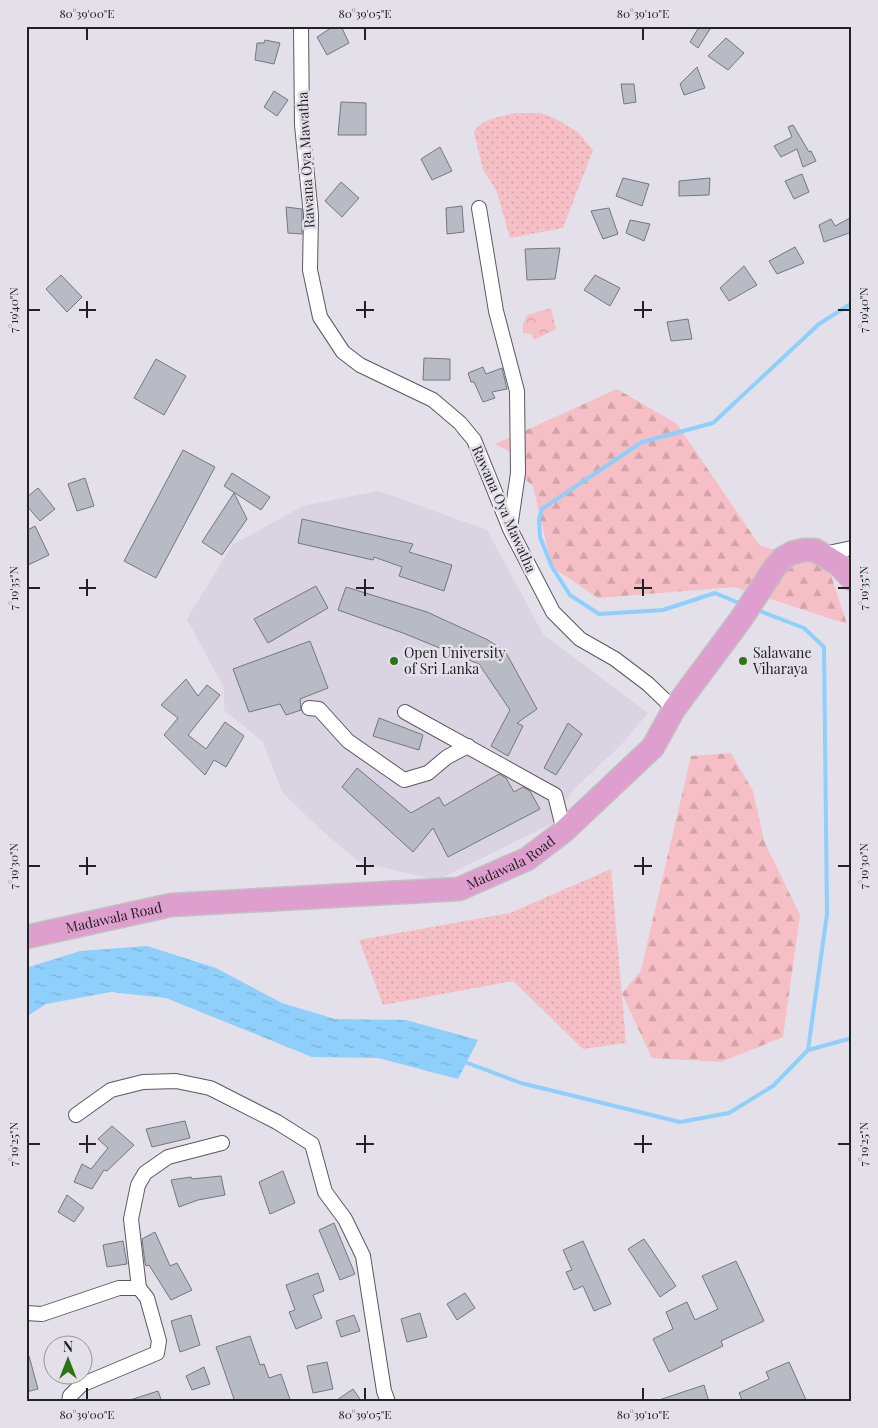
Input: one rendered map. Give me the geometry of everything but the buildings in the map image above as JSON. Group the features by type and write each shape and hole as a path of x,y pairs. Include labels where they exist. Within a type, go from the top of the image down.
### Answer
{"main road":[{"name":"Madawala Road","path":"26,937 172,905 459,889 527,859 564,831 653,747 674,709 741,619 779,563 792,553 804,550 814,550 823,554"},
{"path":"823,554 838,564 852,579"}],"street":[{"name":"Rawana Oya Mawatha","path":"301,26 302,125 311,215 310,270 320,317 343,352 360,365 433,400 460,423 474,440 510,529 553,612 580,639 615,659 648,684 674,709"},
{"path":"479,208 496,311 517,391 518,473 510,529"},
{"path":"823,554 852,548"},
{"path":"309,708 319,710 348,741 404,780 428,773 447,757 468,746"},
{"path":"405,712 555,795 564,831"},
{"path":"76,1115 111,1090 144,1082 176,1081 210,1088 277,1122 312,1144 325,1192 345,1219 363,1256 384,1391 388,1402"},
{"path":"69,1402 70,1396 82,1385 157,1353 159,1340 147,1298 139,1288 131,1219 138,1184 146,1173 168,1158 222,1143"},
{"path":"26,1313 42,1314 119,1288 139,1288"}],"shaded area":[{"name":"Open University of Sri Lanka","path":"379,491 487,530 543,634 648,713 620,746 574,789 551,824 437,880 359,862 319,828 282,792 263,742 224,710 224,688 187,619 232,545 303,506"}],"green space":[{"path":"515,113 541,113 558,120 578,132 593,150 563,228 510,238 497,192 483,169 474,133 485,122"},
{"path":"551,308 556,329 534,340 531,334 523,333 523,324 527,315"},
{"path":"617,389 677,424 760,546 827,563 847,624 734,587 598,598 552,567 533,486 526,480 514,454 495,444"},
{"path":"731,753 753,791 764,841 800,915 783,1037 721,1062 652,1058 622,994 641,970 691,756"},
{"path":"611,869 626,1043 583,1049 513,981 383,1005 359,940 510,913"}],"water":[{"path":"147,946 216,968 282,1003 335,1019 406,1020 478,1040 458,1079 378,1058 312,1057 166,998 111,992 46,1004 26,1017 26,968 80,951"}],"waterway":[{"path":"741,604 715,593 663,610 599,614 570,595 552,567 540,537 539,519 542,509 642,442 713,423 819,324 852,303"},
{"path":"462,1061 521,1083 680,1122 729,1113 773,1086 808,1050 827,914 824,647 804,628 757,610"},
{"path":"808,1050 852,1038"}],"place":[{"name":"Open University of Sri Lanka","path":"394,661"},
{"name":"Salawane Viharaya","path":"743,661"}]}
